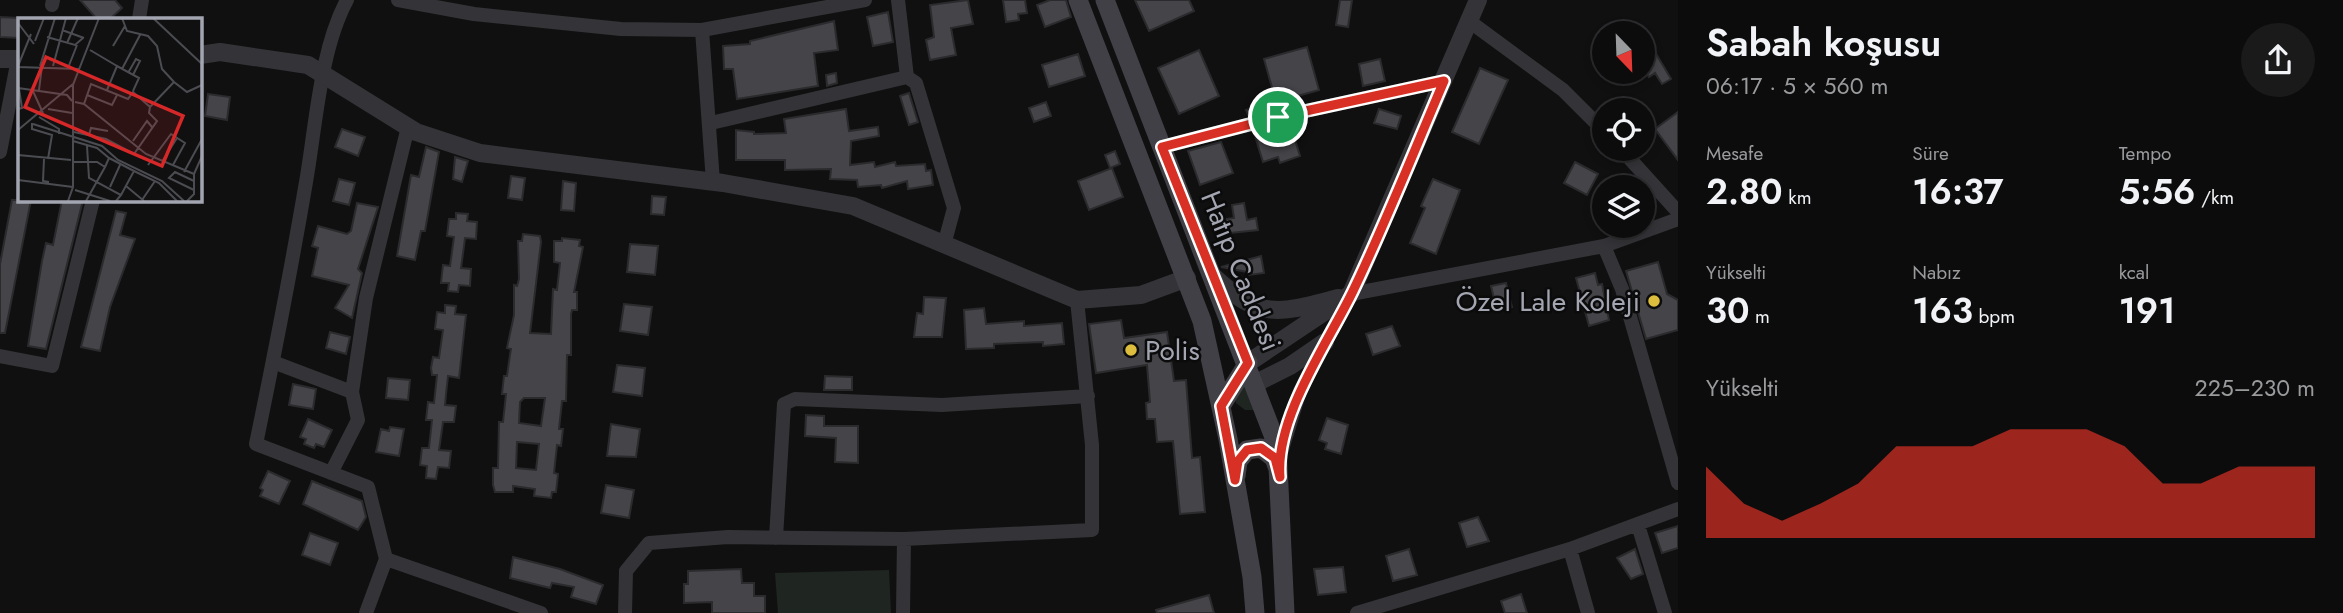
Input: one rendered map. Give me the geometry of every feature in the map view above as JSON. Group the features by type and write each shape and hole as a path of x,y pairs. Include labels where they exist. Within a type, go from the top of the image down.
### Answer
{"main road":[{"name":"Hatıp Caddesi","path":"1078,0 1202,321 1235,480 1252,577 1255,613"},
{"name":"Hatıp Caddesi","path":"1105,0 1278,445 1285,613"},
{"path":"1221,406 1248,363"},
{"path":"1235,480 1238,461 1247,450 1261,448 1275,458 1280,468"}],"street":[{"path":"139,18 142,0"},
{"path":"347,0 339,14 324,75 256,444 368,487 386,559 366,613"},
{"path":"398,0 474,7 621,29 702,30 865,0"},
{"path":"898,0 907,77"},
{"path":"1280,468 1300,391 1351,294 1478,0"},
{"path":"1469,20 1563,90 1592,119"},
{"path":"702,30 711,123 713,182"},
{"path":"201,55 220,52 308,65 408,127 480,153 713,182 853,205 1077,300 1141,295 1186,278"},
{"path":"0,152 12,59"},
{"path":"711,123 907,77 916,83 954,208 944,245"},
{"path":"1162,147 1278,117 1444,81"},
{"path":"331,473 358,420 352,392 366,298 408,127"},
{"path":"1632,161 1678,212"},
{"path":"0,356 52,366 93,201"},
{"path":"1213,276 1238,300 1262,310 1293,310 1351,294 1604,246 1678,219"},
{"path":"1604,246 1622,289 1678,483"},
{"path":"1248,363 1351,294"},
{"path":"625,613 626,571 649,543 728,537 904,539 1092,530 1088,396 1077,300"},
{"path":"1256,383 1290,366 1325,342"},
{"path":"273,362 352,392"},
{"path":"776,538 784,404 795,399 942,405 1088,396"},
{"path":"1357,613 1404,606 1678,509"},
{"path":"1639,525 1665,613"},
{"path":"903,613 904,539"},
{"path":"1570,549 1588,613"},
{"path":"386,559 541,613"}],"shaded area":[{"path":"1234,386 1266,387 1267,398 1256,410 1245,410 1236,403"},
{"path":"889,570 891,613 778,613 775,573"}],"building":[{"path":"80,0 115,0 122,8 111,18 96,18"},
{"path":"968,0 973,24 951,28 956,55 930,60 926,40 934,37 930,5"},
{"path":"1003,0 1025,0 1027,13 1018,14 1019,20 1006,22"},
{"path":"1050,0 1066,0 1071,17 1045,27 1037,5"},
{"path":"1135,0 1189,0 1194,11 1149,31"},
{"path":"1340,0 1352,0 1348,27 1336,25"},
{"path":"888,12 893,42 873,46 867,17"},
{"path":"0,17 19,18 18,38 0,37"},
{"path":"834,21 838,50 814,53 818,86 737,99 733,69 724,69 723,46 750,44 750,41"},
{"path":"1307,47 1319,90 1276,102 1264,59"},
{"path":"1199,50 1219,96 1179,114 1158,68"},
{"path":"1078,54 1085,76 1049,87 1042,65"},
{"path":"1656,54 1671,79 1662,84 1656,75"},
{"path":"1380,59 1385,81 1363,86 1359,64"},
{"path":"1480,68 1508,80 1479,144 1452,132"},
{"path":"836,73 837,83 827,86 826,75"},
{"path":"909,93 918,122 909,125 900,96"},
{"path":"208,94 230,97 227,120 205,116"},
{"path":"1280,101 1282,106 1248,115 1246,110"},
{"path":"1046,102 1051,116 1034,122 1029,108"},
{"path":"846,109 849,131 878,127 879,136 851,141 850,165 874,162 875,167 895,162 896,166 925,164 926,171 931,170 933,185 908,189 907,181 882,188 881,185 858,187 857,180 830,179 831,169 785,170 785,160 736,160 736,130 754,134 786,133 784,119"},
{"path":"1379,109 1401,116 1397,129 1374,123"},
{"path":"1678,112 1678,160 1655,129"},
{"path":"1290,124 1300,156 1280,163 1278,157 1263,162 1254,133"},
{"path":"342,129 365,137 358,156 335,147"},
{"path":"1221,142 1233,173 1200,185 1188,151"},
{"path":"426,147 439,152 425,231 421,231 415,260 397,256 411,175 419,177"},
{"path":"1115,151 1120,164 1110,168 1105,155"},
{"path":"455,157 468,161 462,182 453,179"},
{"path":"1575,162 1598,174 1592,175 1592,185 1587,195 1564,183"},
{"path":"1112,168 1123,197 1089,210 1078,181"},
{"path":"511,176 525,178 522,200 508,198"},
{"path":"339,179 355,183 349,205 333,201"},
{"path":"1433,179 1460,190 1436,254 1410,243 1425,208 1421,206"},
{"path":"563,181 576,183 574,211 561,210"},
{"path":"652,196 666,197 664,215 651,214"},
{"path":"12,200 31,201 5,333 0,333 0,264"},
{"path":"62,201 83,201 46,349 28,346 46,243 53,245"},
{"path":"357,203 378,207 358,269 362,273 352,318 335,308 349,285 312,276 318,248 312,246 318,226 347,234 351,231"},
{"path":"1244,203 1247,220 1256,218 1258,230 1221,234 1219,220 1234,218 1232,205"},
{"path":"116,211 126,213 120,235 135,239 110,307 100,351 81,347"},
{"path":"456,213 468,214 467,221 477,222 476,239 465,238 461,268 471,269 470,286 459,285 458,292 448,291 449,283 441,283 443,265 450,266 454,237 447,236 449,219 456,219"},
{"path":"523,234 540,236 541,242 530,333 551,334 553,289 557,290 560,263 554,262 554,241 562,241 562,238 580,240 579,246 583,247 574,292 577,292 577,310 572,310 571,314 571,355 567,355 566,401 562,401 559,429 563,429 561,446 557,445 554,473 558,474 556,492 552,492 551,498 534,496 535,489 513,486 513,492 495,492 493,485 493,468 498,468 499,422 503,422 506,394 502,394 504,376 507,376 511,349 507,348 514,315 514,285 517,286 519,279 518,241 522,241","holes":["524,398 545,398 541,426 519,423 520,402","517,442 539,444 536,470 516,468"]},
{"path":"630,244 658,246 655,275 627,272"},
{"path":"1261,256 1264,273 1249,275 1247,272 1221,267"},
{"path":"1658,262 1667,294 1678,300 1678,330 1646,339 1626,271"},
{"path":"1595,273 1598,285 1602,284 1609,320 1589,326 1576,278"},
{"path":"1506,283 1512,307 1497,311 1491,286"},
{"path":"924,297 946,298 942,337 914,337 917,313 923,314"},
{"path":"624,304 652,307 648,335 620,331"},
{"path":"445,305 456,306 455,314 466,315 459,378 448,376 445,405 456,406 454,422 443,422 439,450 451,451 449,468 438,467 436,479 426,478 427,466 420,465 422,448 429,448 432,420 426,420 428,402 434,403 437,375 432,375 431,368 433,357 439,358 443,330 435,329 437,312 445,313"},
{"path":"984,308 986,324 1024,321 1024,326 1062,323 1064,344 994,344 994,348 966,349 964,310"},
{"path":"1121,320 1124,338 1167,332 1174,381 1186,380 1192,458 1200,457 1205,512 1180,514 1173,441 1157,442 1155,419 1147,419 1146,403 1150,402 1147,365 1096,373 1089,324"},
{"path":"1392,326 1400,346 1373,355 1366,334"},
{"path":"330,332 350,337 346,354 326,348"},
{"path":"617,365 645,368 642,396 613,392"},
{"path":"825,376 852,377 852,390 824,390"},
{"path":"388,378 410,380 408,400 386,398"},
{"path":"293,384 316,389 313,409 289,405"},
{"path":"806,415 824,416 824,426 858,426 858,463 835,462 836,438 805,436"},
{"path":"1327,418 1348,425 1341,454 1325,449 1327,443 1319,440"},
{"path":"308,419 332,430 324,447 316,444 314,448 304,444 306,439 300,437"},
{"path":"611,424 640,429 636,457 607,456"},
{"path":"390,427 404,429 399,456 376,452 381,429 389,431"},
{"path":"268,471 290,481 279,504 260,496 263,490 260,488"},
{"path":"312,481 362,501 366,517 358,530 303,504"},
{"path":"606,485 634,490 629,518 601,513"},
{"path":"1478,517 1489,541 1467,547 1459,523"},
{"path":"1678,526 1678,548 1662,553 1655,533"},
{"path":"310,533 338,543 330,565 302,555"},
{"path":"1409,549 1417,575 1393,581 1386,556"},
{"path":"1635,549 1643,574 1631,579 1617,558"},
{"path":"513,557 560,569 603,585 596,604 571,597 574,587 552,583 550,588 510,578"},
{"path":"1343,567 1346,592 1318,595 1314,569"},
{"path":"741,569 742,583 754,583 754,596 765,596 765,613 712,613 712,602 684,603 684,584 688,584 688,571"},
{"path":"1521,594 1527,613 1505,613 1501,601"},
{"path":"1209,595 1214,613 1157,613 1156,610"}],"place":[{"name":"Özel Lale Koleji","path":"1654,301"},
{"name":"Polis","path":"1131,350"}],"route":[{"path":"1444,81 1351,294 1300,391 1279,460 1280,477 1275,458 1261,448 1247,450 1238,461 1235,480 1221,406 1248,363 1234,334 1162,147 1278,117 1444,81"}]}
